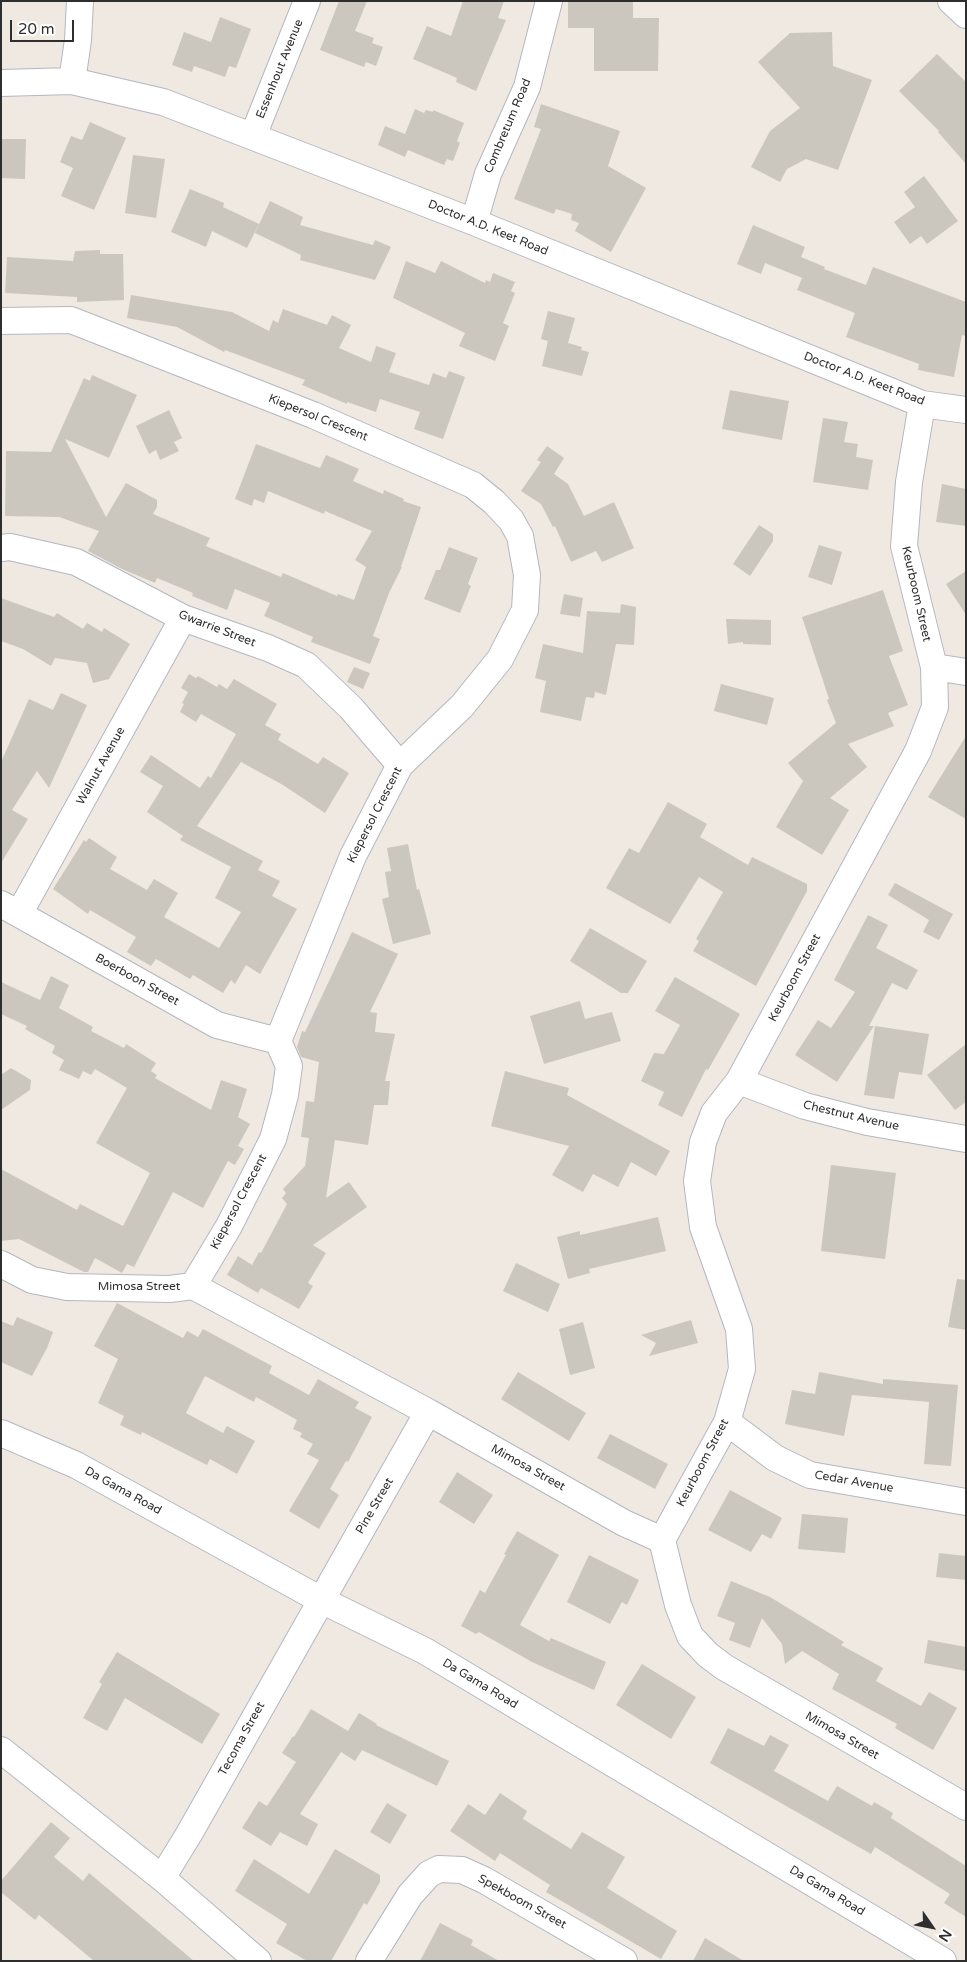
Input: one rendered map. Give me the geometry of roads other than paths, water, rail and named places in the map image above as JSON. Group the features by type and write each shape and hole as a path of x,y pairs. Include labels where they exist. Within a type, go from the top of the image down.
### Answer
{"street":[{"path":"72,81 78,40 80,1"},
{"name":"Essenhout Avenue","path":"253,136 307,1"},
{"name":"Combretum Road","path":"474,222 488,174 527,87 549,1"},
{"path":"951,1 966,15"},
{"name":"Doctor A.D. Keet Road","path":"1,83 72,81 163,102 474,222 922,404 966,410"},
{"name":"Kiepersol Crescent","path":"1,321 71,320 313,415 473,485 494,502 511,520 520,536 527,575 525,610 494,667 462,706 400,765 353,856 278,1041 289,1066 285,1095 273,1139 229,1226 193,1286"},
{"name":"Keurboom Street","path":"662,1540 727,1422 742,1369 739,1329 703,1227 697,1181 703,1142 714,1113 739,1081 918,751 935,707 934,666 904,546 909,482 922,404"},
{"name":"Gwarrie Street","path":"1,548 10,547 76,562 183,618 268,648 306,665 351,708 400,765"},
{"name":"Walnut Avenue","path":"10,909 183,618"},
{"path":"934,666 966,672"},
{"name":"Boerboon Street","path":"10,909 217,1025 278,1041"},
{"name":"Chestnut Avenue","path":"739,1081 805,1106 867,1122 966,1139"},
{"name":"Mimosa Street","path":"1,1264 32,1280 67,1287 170,1288 193,1286 428,1412 624,1523 662,1540 678,1605 690,1636 708,1655 724,1667 966,1807"},
{"name":"Pine Street","path":"321,1600 428,1412"},
{"name":"Cedar Avenue","path":"727,1422 775,1458 810,1475 966,1502"},
{"name":"Da Gama Road","path":"1,1433 76,1466 321,1600 425,1651 943,1961"},
{"name":"Tecoma Street","path":"162,1878 194,1826 321,1600"},
{"path":"1,1750 162,1878 258,1961"},
{"name":"Spekboom Street","path":"369,1961 410,1895 429,1874 438,1869 462,1870 484,1880 624,1961"}]}
